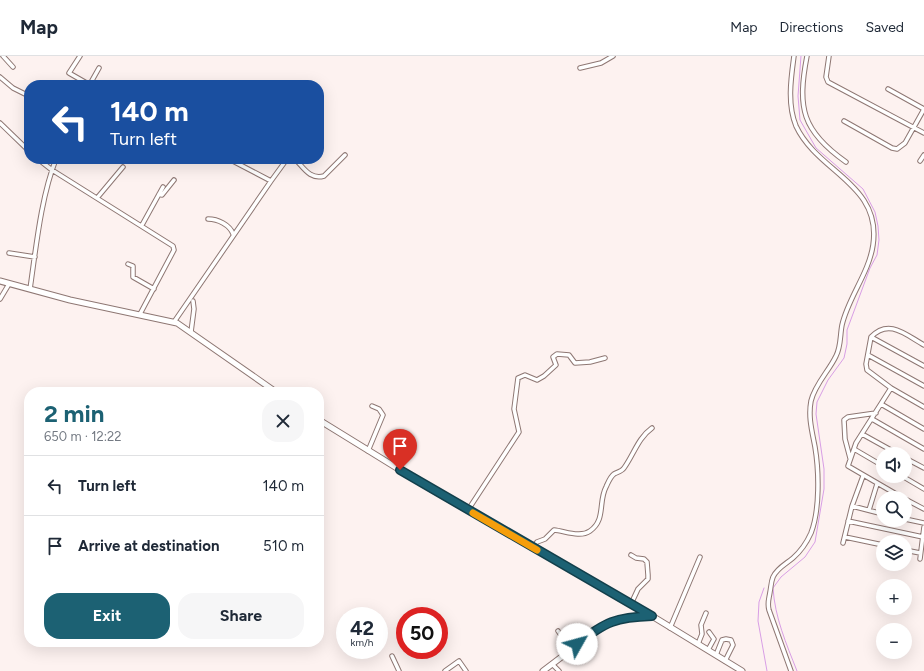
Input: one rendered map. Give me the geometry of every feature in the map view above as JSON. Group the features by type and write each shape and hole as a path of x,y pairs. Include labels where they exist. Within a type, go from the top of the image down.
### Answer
{"street":[{"path":"3,56 14,67"},
{"path":"80,56 69,73 82,80"},
{"path":"580,68 601,63 613,56"},
{"path":"791,671 769,610 768,601 774,576 806,543 811,531 818,477 810,418 811,401 814,391 838,352 844,318 870,257 874,238 869,208 863,196 812,150 796,125 792,109 790,85 794,56"},
{"path":"807,56 803,90 806,117 816,136 846,162"},
{"path":"829,56 826,77 828,82 924,133"},
{"path":"92,80 99,68"},
{"path":"0,77 13,88 24,94"},
{"path":"844,121 895,149 902,147 924,109 888,89"},
{"path":"0,123 24,146"},
{"path":"920,161 924,155"},
{"path":"300,164 309,175 324,176 345,156"},
{"path":"44,164 142,225 174,247 174,250 140,314"},
{"path":"30,289 54,164"},
{"path":"238,164 270,181"},
{"path":"174,322 233,234 283,164"},
{"path":"97,198 123,167"},
{"path":"158,194 162,195 174,180"},
{"path":"142,225 162,187"},
{"path":"208,219 217,220 224,224 233,234"},
{"path":"9,253 35,257"},
{"path":"128,264 133,266 133,278 154,289"},
{"path":"0,281 70,300 174,322 192,332 245,372 268,387"},
{"path":"0,299 9,284"},
{"path":"192,332 194,309 193,301"},
{"path":"870,336 888,327 924,345"},
{"path":"870,336 866,364 867,370 891,388 924,407"},
{"path":"870,336 924,366"},
{"path":"468,510 519,432 514,409 516,381 518,378 526,375 536,380 540,379 556,365 553,357 557,354 569,355 575,363 590,362 605,358"},
{"path":"868,355 924,386"},
{"path":"889,491 848,467 850,458 862,434 891,388"},
{"path":"881,404 924,428"},
{"path":"368,451 382,416 379,409 372,406"},
{"path":"850,458 845,439 844,420 848,417 876,413"},
{"path":"872,419 924,449"},
{"path":"324,423 368,451 652,616 742,671"},
{"path":"534,547 538,542 545,539 554,530 570,534 591,531 600,520 604,491 611,476 623,469 642,435 652,428"},
{"path":"862,434 885,447"},
{"path":"854,449 876,462"},
{"path":"912,462 924,468"},
{"path":"844,543 852,506 863,476"},
{"path":"912,482 924,489"},
{"path":"869,510 877,484"},
{"path":"912,503 924,509"},
{"path":"852,506 876,512"},
{"path":"912,520 924,523"},
{"path":"848,521 923,537"},
{"path":"920,559 924,527"},
{"path":"845,537 876,544"},
{"path":"912,551 920,553"},
{"path":"631,604 638,589 648,579 646,562 644,559 636,558 632,555"},
{"path":"670,628 700,557"},
{"path":"698,644 702,634 701,625 706,613"},
{"path":"543,671 593,632 616,620 652,616"},
{"path":"558,631 571,649"},
{"path":"708,650 714,639 709,632"},
{"path":"716,655 722,640 731,640 733,645 725,661"},
{"path":"392,656 399,671"},
{"path":"445,671 459,661 466,671"},
{"path":"552,664 559,671"}],"waterway":[{"path":"797,671 785,640 776,610 773,588 781,577 805,557 815,542 824,489 824,469 816,414 817,402 828,380 844,358 847,344 847,330 870,268 877,255 879,240 875,212 863,189 816,148 800,120 798,96 801,56"},
{"path":"764,588 759,602 758,621 767,671"}],"slow traffic":[{"path":"473,513 537,550"}],"route":[{"path":"400,470 652,616 626,618 605,624 577,644"}]}
